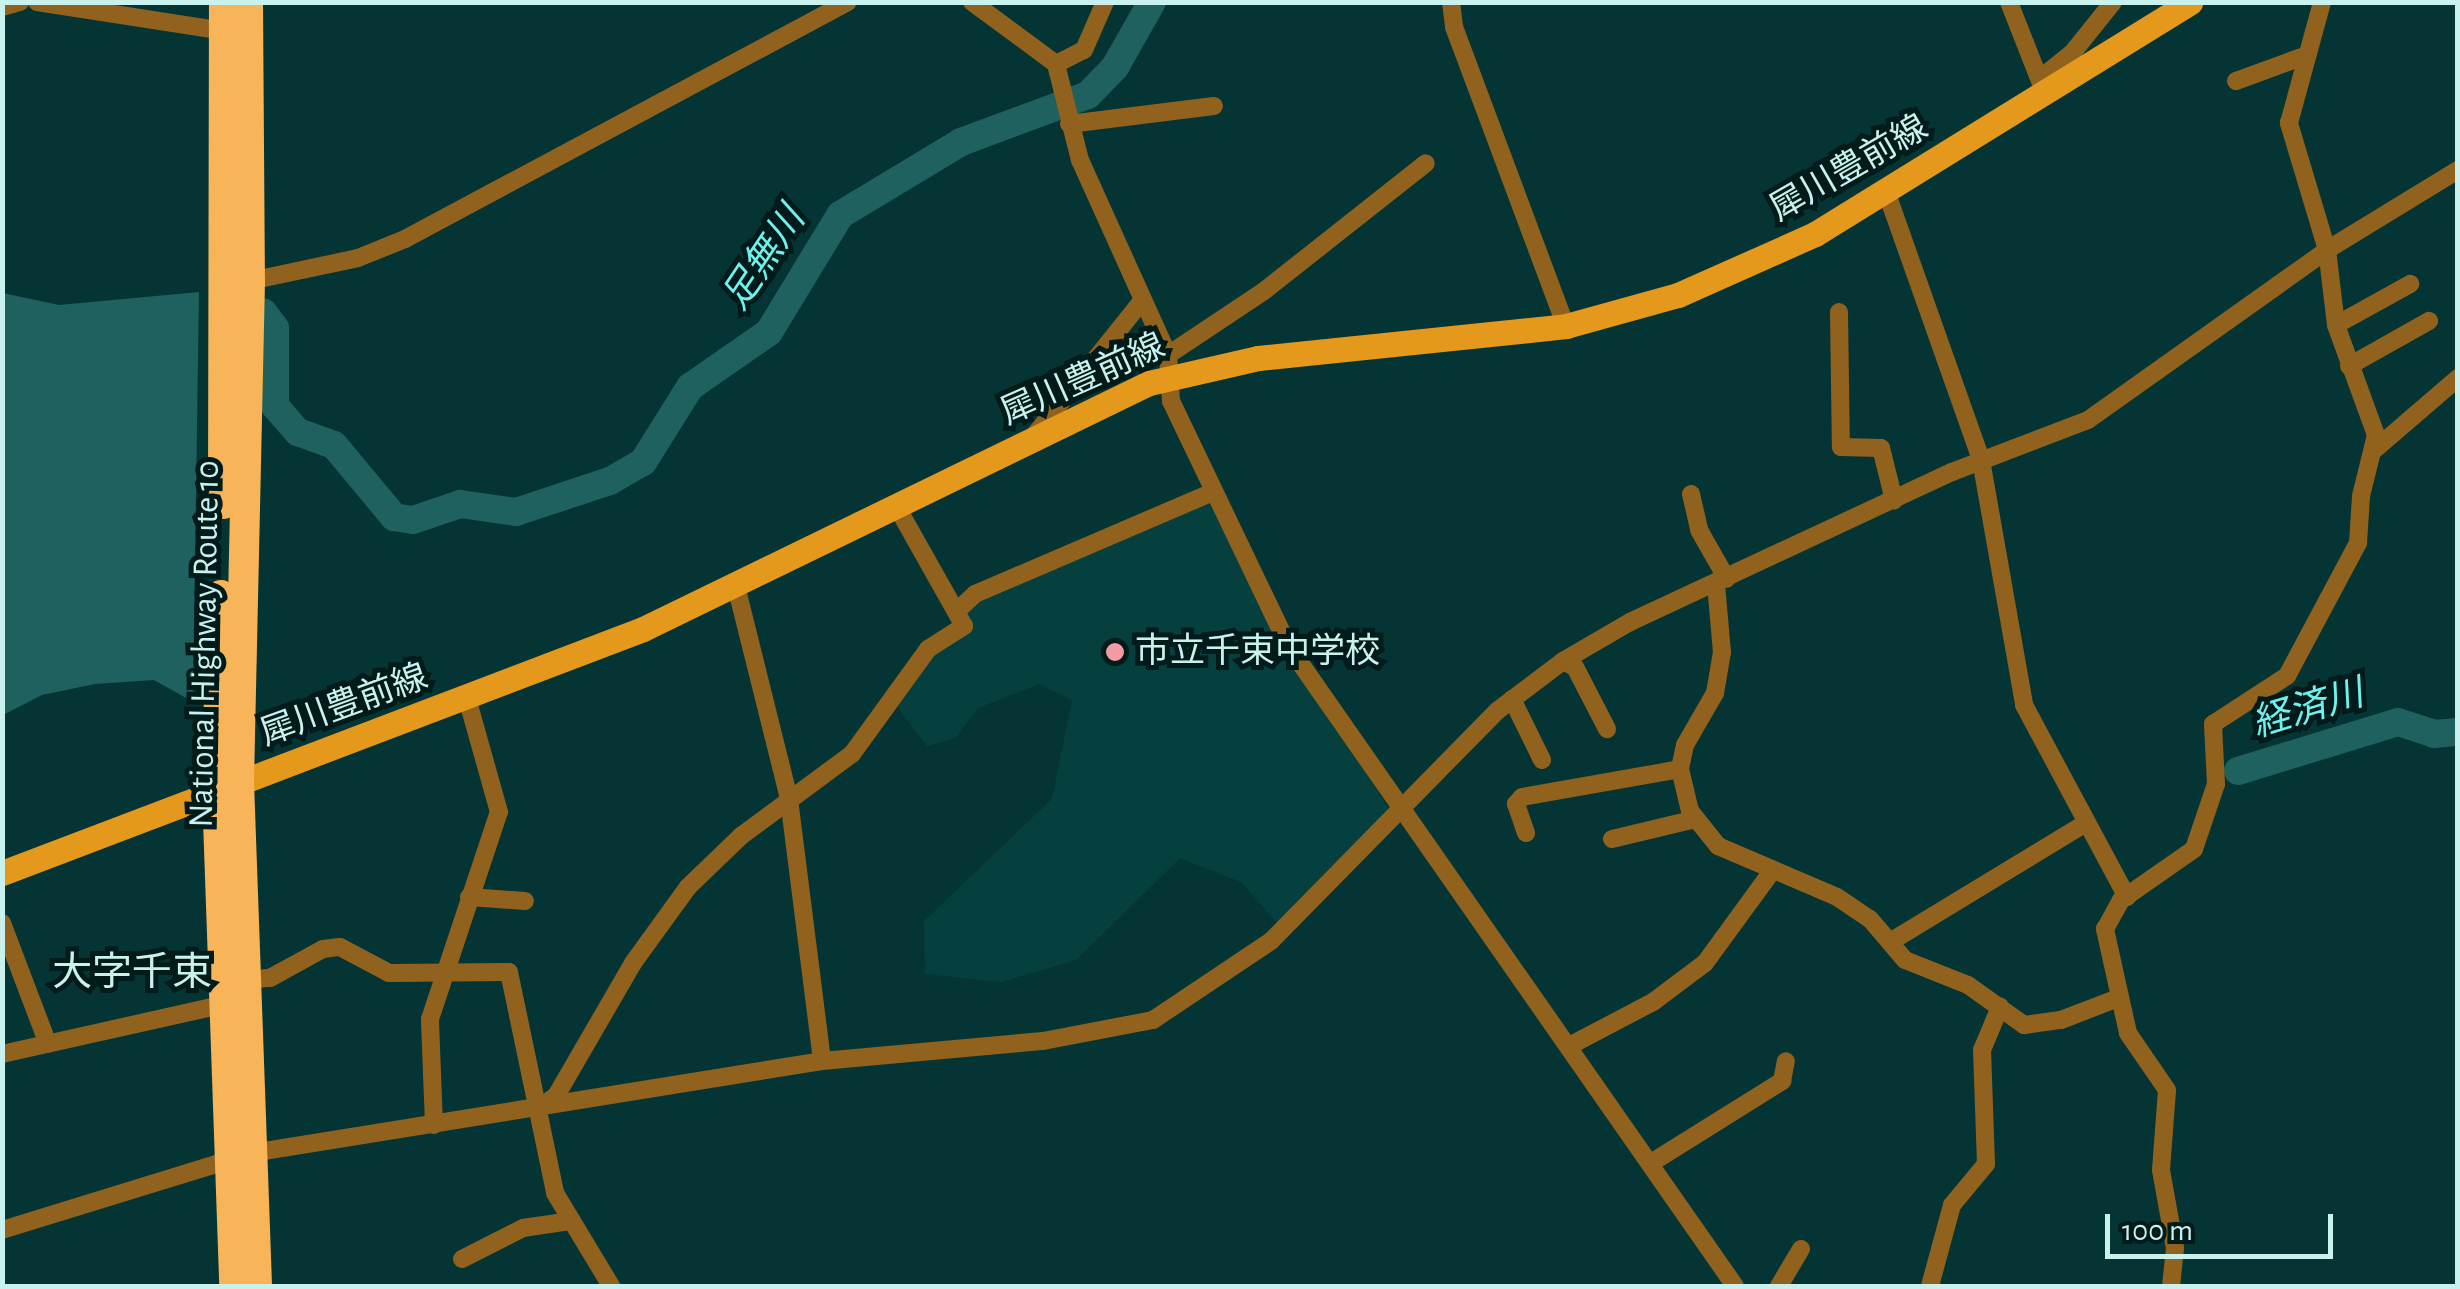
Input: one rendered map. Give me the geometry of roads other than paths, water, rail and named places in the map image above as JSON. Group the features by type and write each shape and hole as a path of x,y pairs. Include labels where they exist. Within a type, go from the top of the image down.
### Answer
{"highway":[{"name":"National Highway Route 10","path":"248,2 250,281 221,1005 257,1286"},
{"name":"National Highway Route 10","path":"224,17 228,786 245,980 234,1286"}],"main road":[{"name":"犀川豊前線","path":"2,873 467,698 736,586 1167,367 1566,326 1728,275 1886,191 2042,86 2190,2"}],"street":[{"path":"37,2 224,17"},
{"path":"250,281 358,258 405,239 848,2"},
{"path":"972,2 1056,64 1068,124 1167,367 1213,492 1297,660 1571,1045 1735,1286"},
{"path":"1056,64 1084,50 1105,2"},
{"path":"1451,2 1454,27 1566,326"},
{"path":"2010,2 2042,86 2113,2"},
{"path":"2171,1286 2175,1248 2162,1170 2168,1090 2128,1032 2105,929 2127,896 2194,848 2216,784 2212,724 2287,676 2358,543 2360,496 2374,451 2372,418 2336,325 2327,250 2291,144 2289,123 2322,2"},
{"path":"2,7 16,3"},
{"path":"2236,81 2306,55"},
{"path":"1068,124 1214,106"},
{"path":"1167,367 1426,163"},
{"path":"2,1230 240,1157 533,1112 822,1061 1043,1041 1152,1020 1271,941 1512,699 1564,660 1721,581 1981,460 2088,420 2327,250 2458,170"},
{"path":"1886,191 1981,460 2024,705 2084,824 2127,896"},
{"path":"2336,325 2410,284"},
{"path":"1034,437 1141,302"},
{"path":"1839,312 1841,447 1881,448 1894,500"},
{"path":"2349,366 2429,321"},
{"path":"2374,451 2458,378"},
{"path":"959,610 975,594 1213,492"},
{"path":"1691,494 1699,530 1721,581 1722,652 1716,693 1685,744 1680,769 1696,819 1718,846 1770,874 1838,897 1905,960 1968,985 2024,1025 2040,1025 2118,998"},
{"path":"533,1112 556,1096 633,964 688,887 790,799 852,754 928,649 964,626 959,610 897,506"},
{"path":"736,586 790,799 822,1061"},
{"path":"1564,660 1575,667 1607,728"},
{"path":"434,1125 426,1040 443,970 500,812 467,698"},
{"path":"1512,699 1542,760"},
{"path":"1526,833 1516,804 1522,797 1680,769"},
{"path":"1612,839 1696,819"},
{"path":"1890,942 2084,824"},
{"path":"1571,1045 1688,977 1732,932 1770,874"},
{"path":"469,897 525,901"},
{"path":"2,923 48,1044"},
{"path":"2,1054 221,1005 245,980 258,982 305,954 340,947 389,973 509,972 536,1094 533,1112 542,1123 555,1193 611,1286"},
{"path":"1930,1286 1952,1205 1986,1164 1982,1050 2000,1007"},
{"path":"1651,1163 1782,1081 1786,1060"},
{"path":"462,1259 524,1228 572,1221"},
{"path":"1779,1286 1801,1249"}],"waterway":[{"name":"足無川","path":"263,312 275,328 275,406 298,432 334,445 394,517 413,520 460,504 516,512 610,481 643,462 690,387 769,332 840,215 961,142 1088,95 1115,67 1152,2"},
{"name":"経済川","path":"2238,771 2398,722 2434,734 2458,732"}],"place":[{"name":"市立千束中学校","path":"1115,652"}],"district":[{"name":"大字千束","path":"132,973"}]}
